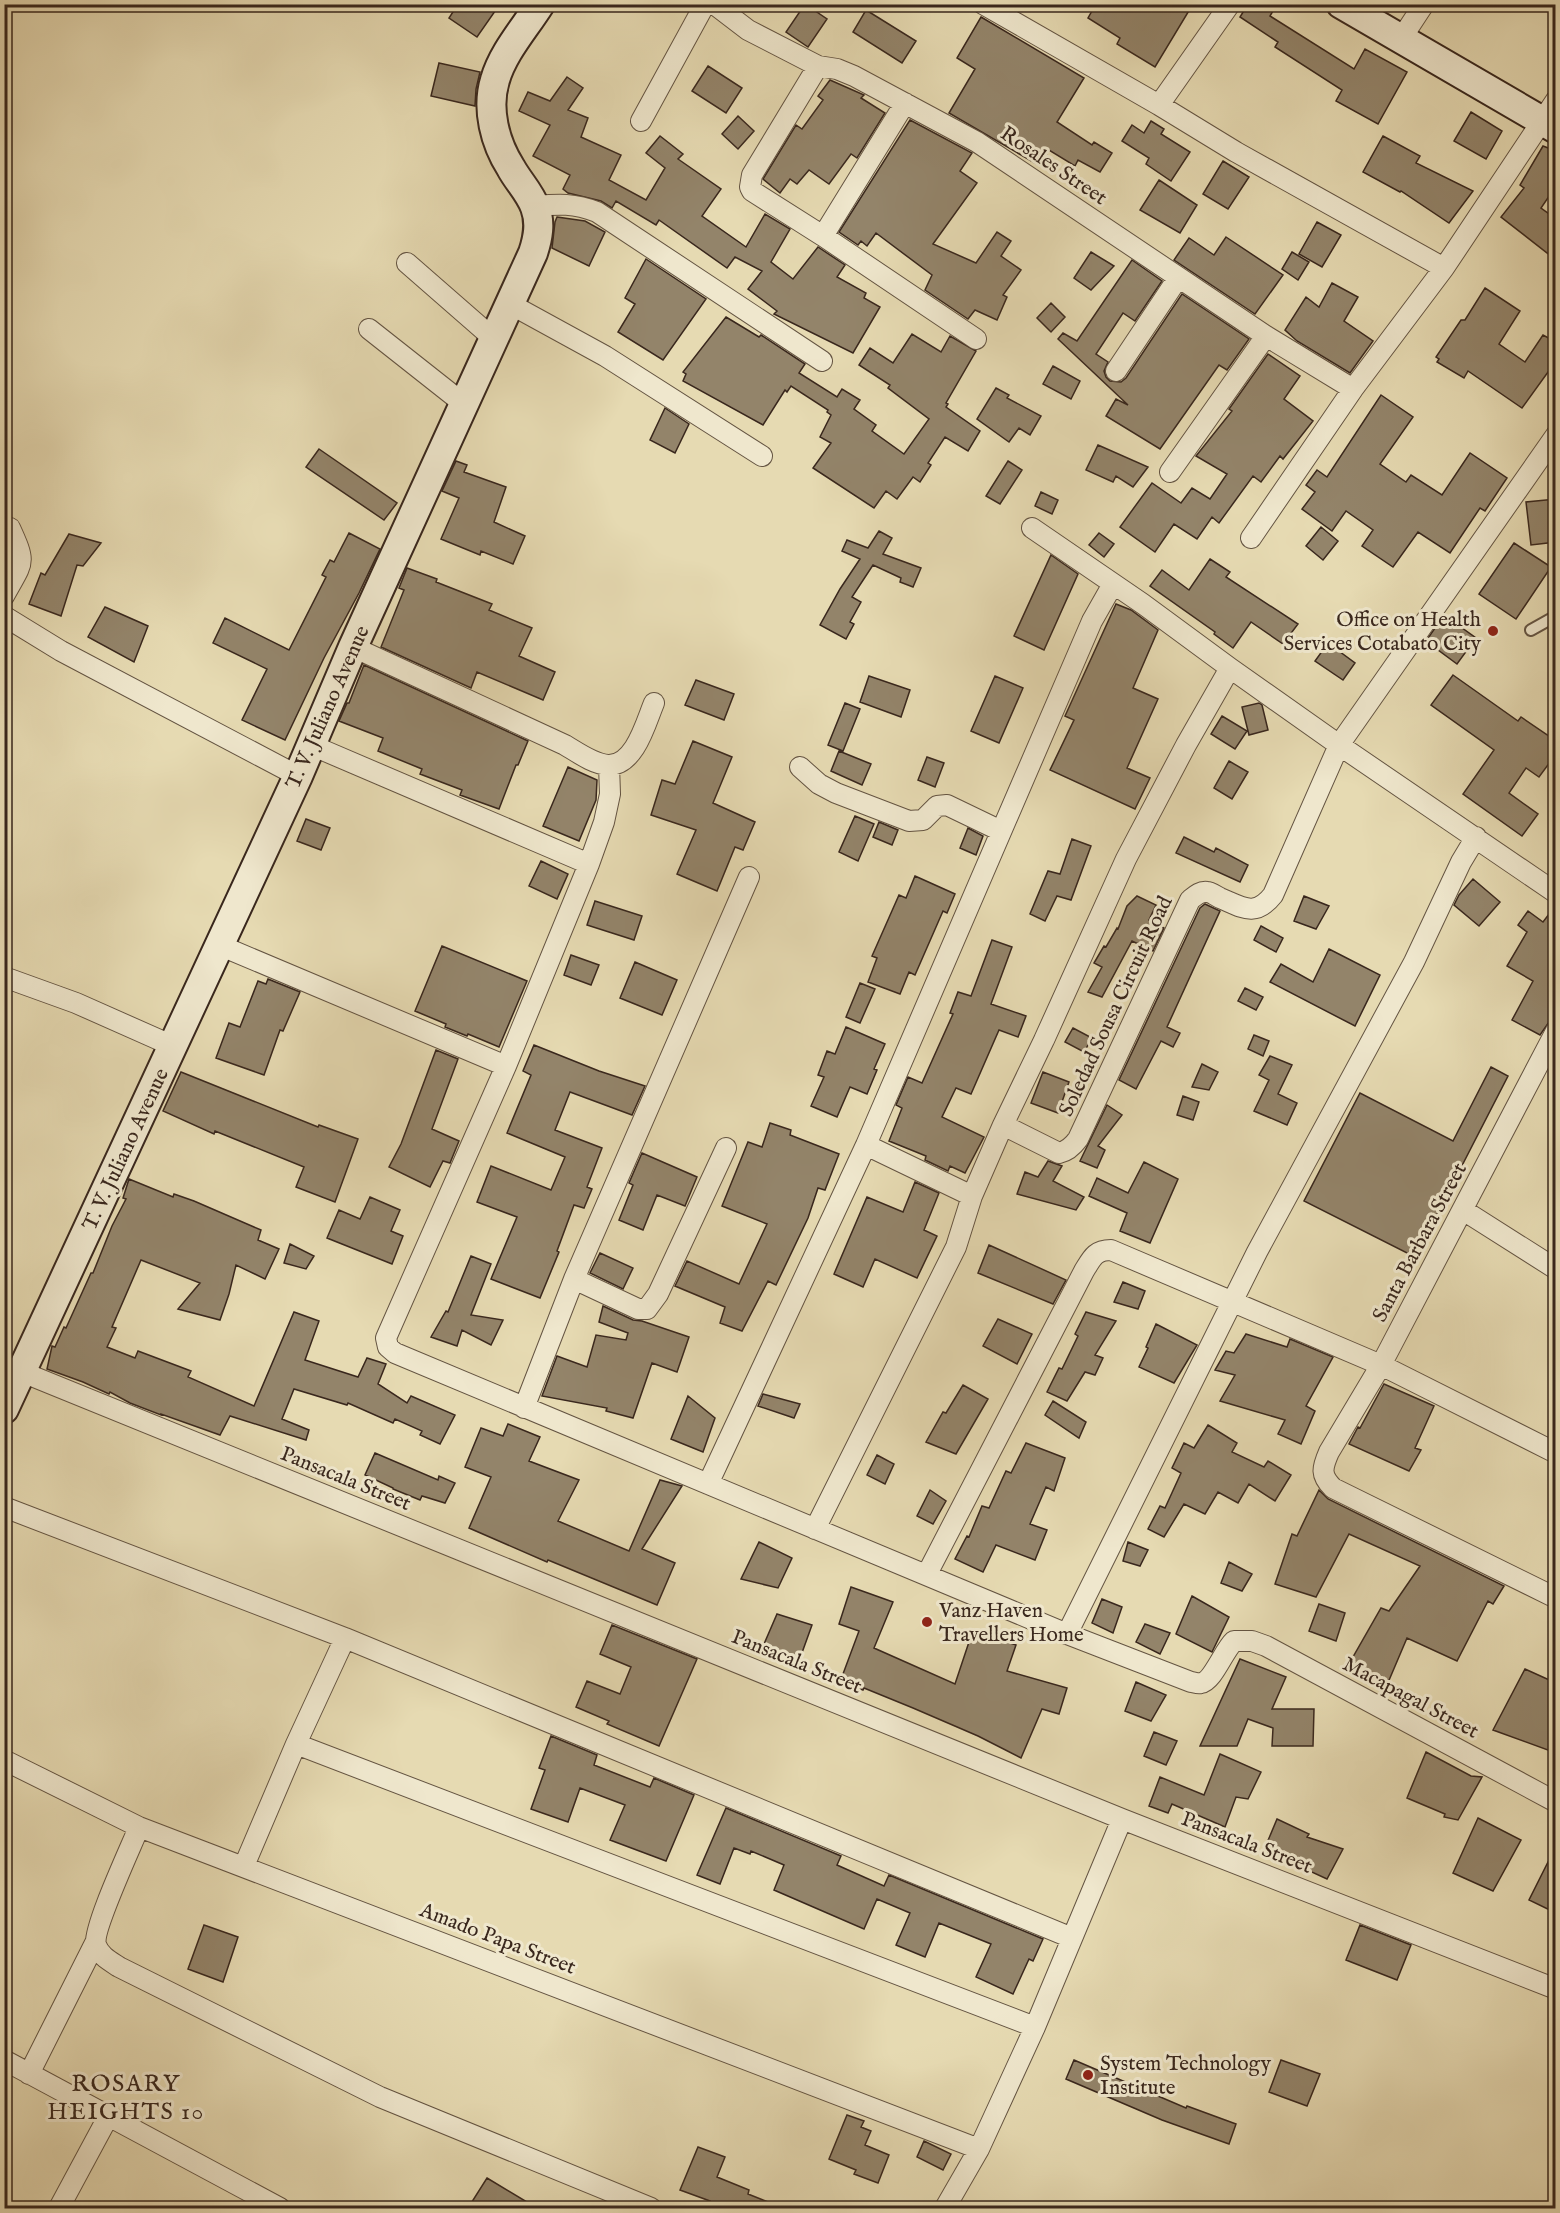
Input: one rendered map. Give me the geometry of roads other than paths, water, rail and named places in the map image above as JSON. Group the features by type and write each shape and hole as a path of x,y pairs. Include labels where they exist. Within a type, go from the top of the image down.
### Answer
{"main road":[{"name":"T. V. Juliano Avenue","path":"4,1409 14,1377 173,1046 298,776 353,647 533,253 538,226 535,206 499,145 492,112 495,79 503,61 540,4"},
{"path":"1341,4 1401,39 1551,116"}],"street":[{"path":"641,121 705,4"},
{"name":"Rosales Street","path":"714,4 748,30 818,66 837,69 855,76 977,142 1266,336 1353,389"},
{"path":"983,4 1236,152 1444,268"},
{"path":"1159,105 1230,4"},
{"path":"1401,39 1424,4"},
{"path":"818,66 752,175 750,187 752,191 976,339"},
{"path":"823,236 905,103"},
{"path":"1251,537 1353,389 1444,268 1551,116"},
{"path":"535,206 580,205 597,212 822,361"},
{"path":"407,263 494,339"},
{"path":"1116,371 1178,278"},
{"path":"510,304 605,356 762,456"},
{"path":"369,329 464,404"},
{"path":"1170,471 1266,336"},
{"name":"Soledad Sousa Circuit Road","path":"1003,1125 1059,1153 1073,1146 1190,900 1198,893 1207,892 1247,910 1258,908 1268,902 1339,745 1556,435"},
{"path":"4,596 22,559 10,528"},
{"path":"1032,528 1143,604 1339,745 1556,893"},
{"path":"708,1484 866,1145 1092,621 1113,584"},
{"path":"4,616 61,651 298,776"},
{"path":"353,647 565,745 592,760 609,765 620,762 629,755 638,742 654,703"},
{"path":"815,1529 956,1247 972,1196 1003,1125 1126,859 1186,745 1230,668"},
{"path":"310,745 589,864"},
{"path":"609,765 610,794 604,822 589,864 506,1066 386,1338 388,1347 395,1353 524,1408 1067,1634 1257,1252 1414,962 1461,862 1476,837"},
{"path":"800,767 813,780 836,793 909,821 923,820 937,806 947,805 1001,831"},
{"path":"524,1408 574,1279 748,877"},
{"path":"219,945 506,1066"},
{"path":"4,977 76,1003 173,1046"},
{"name":"Santa Barbara Street","path":"1556,1031 1381,1365 1324,1464 1325,1480 1333,1488 1556,1599"},
{"path":"866,1145 972,1196"},
{"path":"574,1279 638,1309 647,1309 658,1294 726,1148"},
{"path":"1463,1210 1556,1269"},
{"path":"927,1574 1094,1253 1103,1250 1111,1250 1381,1365 1556,1453"},
{"name":"Pansacala Street","path":"14,1377 1122,1819 1556,1989"},
{"path":"4,1507 345,1638 1072,1938"},
{"name":"Macapagal Street","path":"1067,1634 1191,1682 1200,1683 1209,1679 1234,1641 1243,1640 1266,1646 1556,1802"},
{"path":"244,1866 296,1744 345,1638"},
{"path":"296,1744 1035,2027"},
{"name":"Amado Papa Street","path":"4,1760 139,1827 979,2149"},
{"path":"945,2208 979,2149 1035,2027 1122,1819"},
{"path":"29,2074 95,1943 99,1924 139,1827"},
{"path":"95,1943 100,1954 119,1967 380,2097 651,2208"},
{"path":"4,2060 280,2208"},
{"path":"59,2208 108,2117"}],"lane":[{"path":"1531,630 1556,616"}],"place":[{"name":"Office on Health Services Cotabato City","path":"1493,631"},
{"name":"Vanz Haven Travellers Home","path":"927,1622"},
{"name":"System Technology Institute","path":"1088,2075"}],"district":[{"name":"ROSARY HEIGHTS 10","path":"126,2097"}]}
